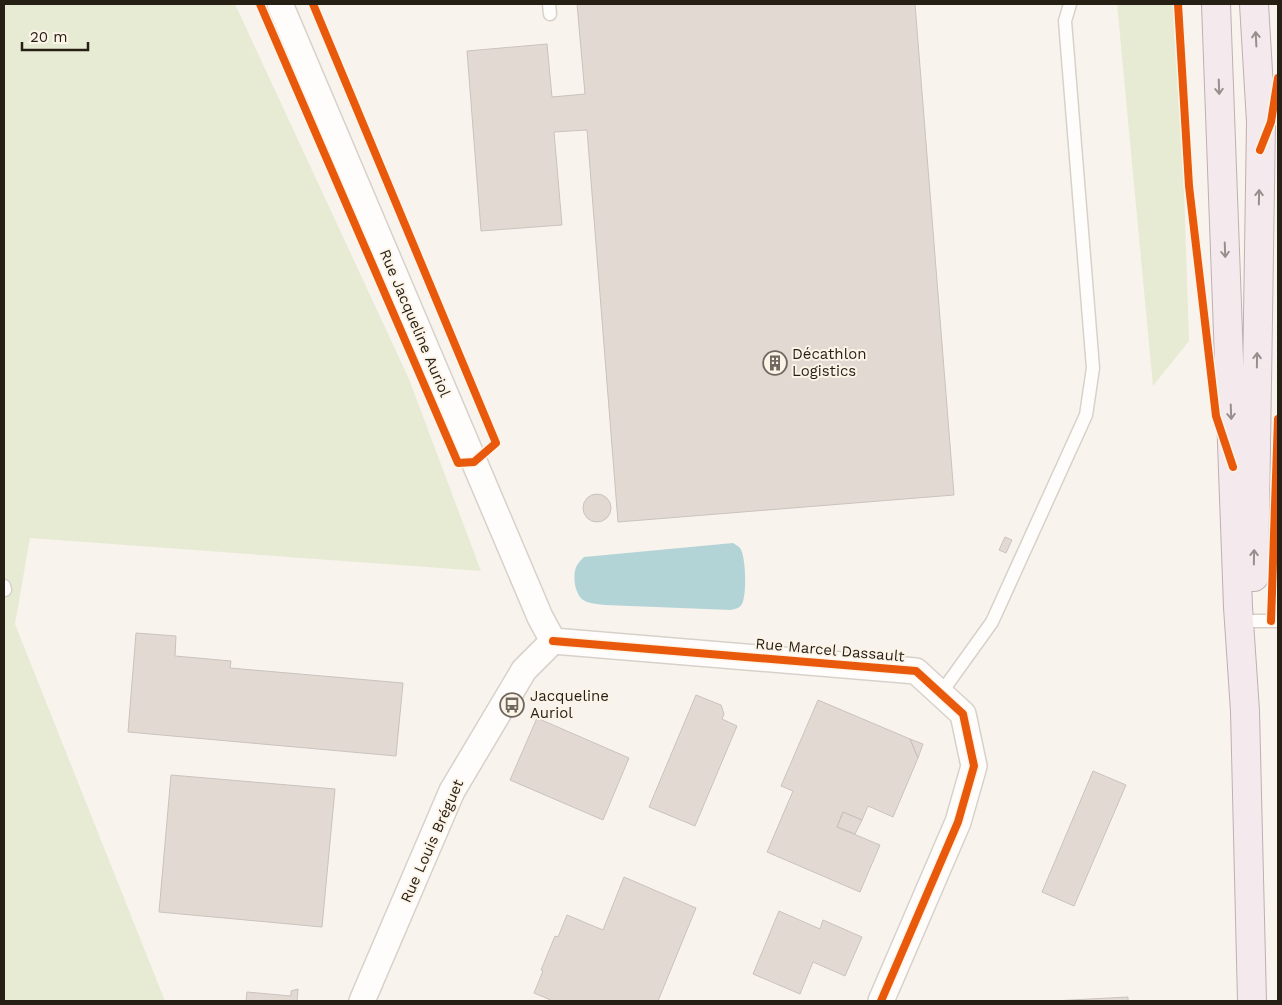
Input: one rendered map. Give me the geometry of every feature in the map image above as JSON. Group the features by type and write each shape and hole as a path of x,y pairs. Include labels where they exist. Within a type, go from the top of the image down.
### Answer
{"main road":[{"path":"1216,4 1238,607 1245,710 1252,1001"},
{"path":"1245,710 1266,621 1260,122 1254,4"}],"street":[{"name":"Rue Jacqueline Auriol","path":"280,4 540,617 553,641"},
{"name":"Rue Marcel Dassault","path":"553,641 916,671 963,714 974,766 958,822 881,1001"},
{"name":"Rue Louis Bréguet","path":"362,1001 452,791 524,670 553,641"}],"lane":[{"path":"941,693 992,622 1086,415 1093,368 1065,21 1070,4"},
{"path":"4,586 4,590"}],"green space":[{"path":"4,4 235,4 409,379 481,571 30,538 15,624 165,1001 4,1001"},
{"path":"1117,4 1178,4 1189,341 1153,386"}],"water":[{"path":"733,543 740,548 744,559 745,593 741,605 731,610 595,604 582,599 576,588 574,575 578,563 584,557"}],"building":[{"name":"Décathlon Logistics","path":"577,4 915,4 954,495 618,522 587,130 554,132 562,225 481,231 467,51 547,44 552,97 585,94"},
{"path":"597,494 607,498 611,508 607,518 597,522 587,518 583,508 587,498"},
{"path":"1005,537 1012,540 1006,553 999,550"},
{"path":"136,633 176,636 175,656 231,661 230,668 403,683 396,756 128,732"},
{"path":"696,695 721,705 724,714 722,719 737,726 695,826 649,807"},
{"path":"818,700 910,739 918,758 893,817 868,806 862,820 843,812 837,827 880,845 860,892 767,852 793,791 781,786"},
{"path":"537,718 629,758 603,820 510,780"},
{"path":"910,739 923,744 918,758"},
{"path":"1093,771 1126,785 1074,906 1042,892"},
{"path":"171,775 335,789 322,927 159,912"},
{"path":"843,812 862,820 855,834 837,827"},
{"path":"624,877 696,908 658,1001 553,1001 534,993 555,936 558,937 567,915 603,930"},
{"path":"779,911 820,929 823,920 862,937 845,976 813,962 800,994 753,974"},
{"path":"298,989 297,1001 246,1001 247,992 291,996 291,991"},
{"path":"1128,997 1128,1001 1052,1001"}],"cycle path":[{"path":"260,4 458,463 474,462 496,443 313,4"},
{"path":"1178,4 1189,186 1216,416 1233,467"},
{"path":"1260,150 1271,122 1278,78"},
{"path":"1271,621 1278,419"},
{"path":"553,641 916,671 963,714 974,766 958,822 881,1001"}],"place":[{"name":"Décathlon Logistics","path":"775,363"},
{"name":"Jacqueline Auriol","path":"512,705"}]}
